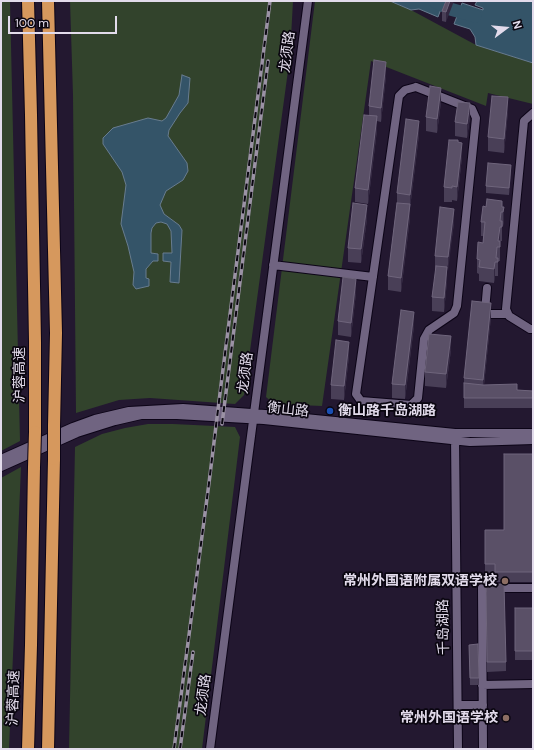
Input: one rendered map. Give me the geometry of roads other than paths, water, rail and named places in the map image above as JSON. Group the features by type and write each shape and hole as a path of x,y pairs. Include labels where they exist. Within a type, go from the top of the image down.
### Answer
{"highway":[{"name":"沪蓉高速","path":"28,1 32,122 35,334 32,621 28,749"},
{"path":"48,1 56,333 48,749"}],"street":[{"name":"龙须路","path":"210,749 308,1"},
{"path":"416,87 472,109 476,118 458,306 454,313 429,330 424,338 418,398 411,405 361,401 356,394 373,278 399,96 405,90 416,87"},
{"path":"533,114 524,121 506,309 509,316 530,329 533,329"},
{"path":"274,265 373,278"},
{"path":"487,288 485,311 487,314 508,314"},
{"name":"衡山路","path":"1,459 73,427 95,420 129,411 183,408 455,437 533,432"},
{"name":"衡山路","path":"1,467 77,433 115,421 141,416 254,416"},
{"name":"衡山路","path":"455,437 470,442 533,440"},
{"name":"千岛湖路","path":"455,437 458,749"},
{"path":"483,749 482,588 533,588"},
{"path":"482,685 533,684"},
{"path":"458,705 483,705"}],"water":[{"path":"390,1 444,1 438,17 419,9 411,10"},
{"path":"477,1 533,1 533,63 476,45 475,37 470,29 454,24 462,3 483,10 483,8 475,5"},
{"path":"182,75 190,78 188,103 169,130 168,136 187,163 188,171 183,180 166,191 160,205 164,214 179,225 182,230 179,283 170,282 171,262 163,261 163,253 172,253 171,231 167,224 161,222 156,223 152,228 151,233 151,253 158,254 158,261 153,261 146,269 146,278 149,279 149,286 136,289 133,285 134,272 121,224 126,185 122,172 103,144 103,138 113,128 148,118 162,121 166,118 179,95"}],"waterway":[{"path":"434,1 450,9 475,16"}],"railway":[{"path":"174,749 270,1"},
{"path":"222,424 268,61"},
{"path":"180,749 193,652"}],"place":[{"name":"衡山路千岛湖路","path":"330,411"},
{"name":"常州外国语附属双语学校","path":"505,581"},
{"name":"常州外国语学校","path":"506,718"}]}
